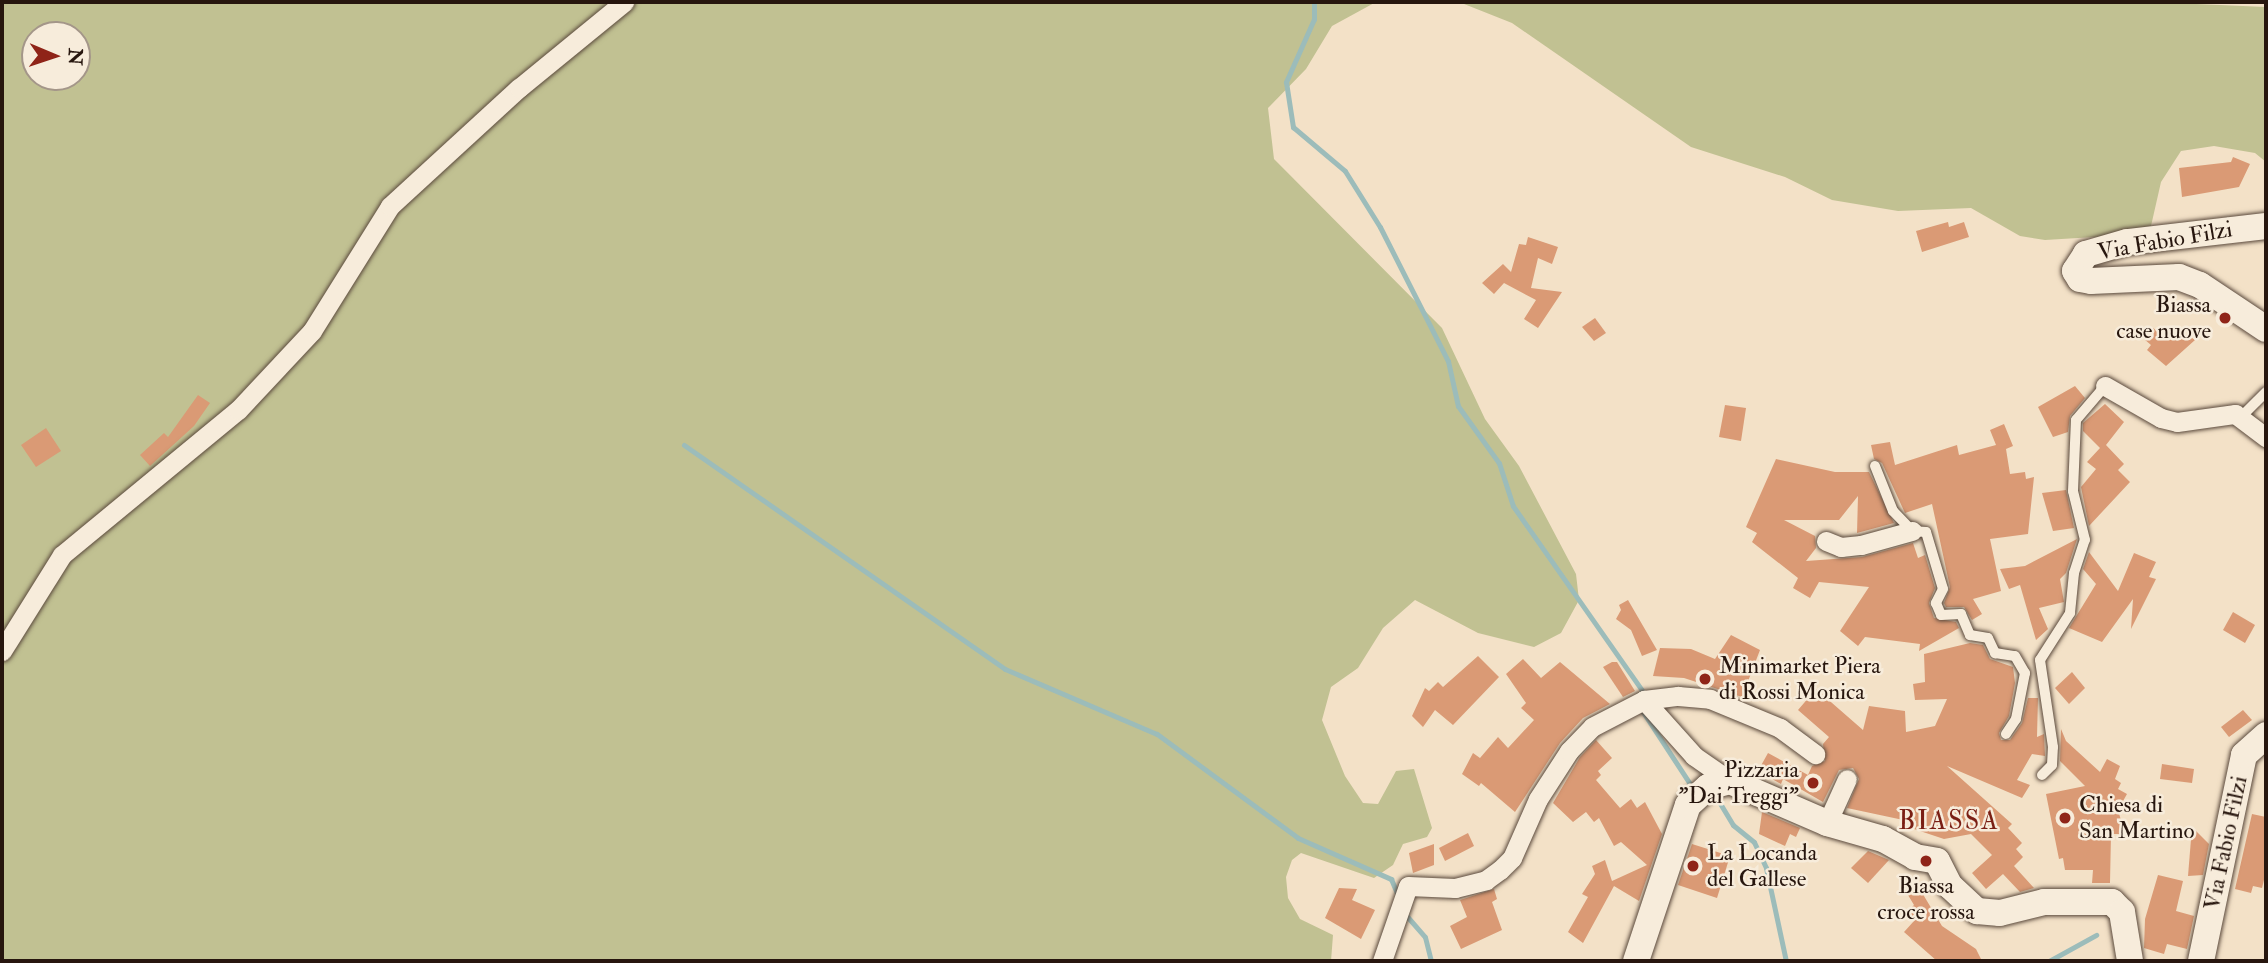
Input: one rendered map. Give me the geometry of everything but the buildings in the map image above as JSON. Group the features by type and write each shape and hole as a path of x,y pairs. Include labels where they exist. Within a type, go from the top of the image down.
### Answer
{"street":[{"path":"2,651 62,555 238,410 312,331 390,206 519,88 624,2"},
{"name":"Via Fabio Filzi","path":"2266,226 2127,242 2086,254 2075,271 2080,279 2091,281 2179,277 2200,285 2266,329"},
{"path":"2105,386 2161,418 2177,422 2228,414 2241,417 2266,437"},
{"path":"1826,541 1841,547 1861,545 1912,531"},
{"path":"1382,961 1406,888 1413,884 1442,888 1470,886 1500,870 1522,839 1551,776 1584,734 1644,700 1678,696 1710,699 1780,728 1815,754"},
{"path":"1644,700 1694,756 1730,781 1827,822 1937,862 1950,886 1977,911 2000,913 2044,902 2112,902 2122,912 2130,961"},
{"name":"Via Fabio Filzi","path":"2201,961 2244,755 2266,735"},
{"path":"1827,822 1847,779"},
{"path":"1636,961 1688,805 1707,787 1730,781"}],"lane":[{"path":"2042,775 2052,765 2053,747 2040,660 2070,613 2074,573 2085,540 2073,492 2076,420 2105,386"},
{"path":"2241,417 2266,392"},
{"path":"1875,466 1887,499 1912,531 1926,532 1933,548 1943,589 1936,603 1941,615 1961,614 1970,635 1988,638 1995,653 2015,656 2025,673 2016,719 2006,734"}],"green space":[{"path":"2,2 1376,2 1332,26 1306,69 1268,108 1274,159 1442,328 1485,419 1519,466 1576,574 1579,600 1561,633 1534,647 1478,633 1415,600 1383,628 1358,668 1331,687 1322,720 1345,776 1363,803 1378,804 1396,771 1414,769 1432,828 1427,837 1403,844 1393,865 1374,878 1301,853 1292,860 1286,877 1288,898 1300,919 1333,935 1331,961 2,961"},
{"path":"1459,2 2150,2 2266,7 2266,162 2255,153 2214,146 2181,151 2161,182 2151,226 2111,236 2045,240 2020,236 1971,208 1898,211 1832,200 1785,177 1691,147 1512,23"}],"waterway":[{"path":"1314,2 1314,19 1286,82 1293,127 1345,171 1380,227 1448,361 1458,406 1499,463 1513,506 1642,690"},
{"path":"684,445 1005,669 1157,734 1298,838 1391,879 1399,898"},
{"path":"1643,712 1692,787"},
{"path":"1715,795 1733,825 1754,842 1766,868 1786,961"},
{"path":"1405,914 1425,937 1431,961"},
{"path":"2049,961 2096,935"}],"place":[{"name":"Biassa case nuove","path":"2225,318"},
{"name":"Minimarket Piera di Rossi Monica","path":"1705,679"},
{"name":"Pizzaria \"Dai Treggi\"","path":"1813,783"},
{"name":"Chiesa di San Martino","path":"2065,818"},
{"name":"Biassa croce rossa","path":"1926,861"},
{"name":"La Locanda del Gallese","path":"1693,866"}],"district":[{"name":"BIASSA","path":"1949,822"}]}
